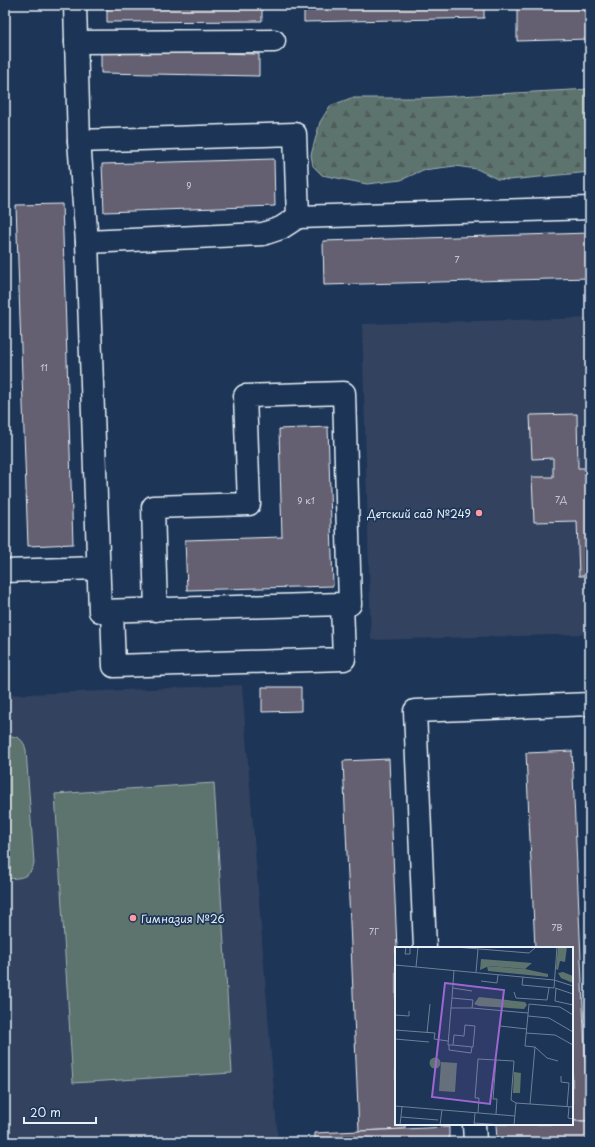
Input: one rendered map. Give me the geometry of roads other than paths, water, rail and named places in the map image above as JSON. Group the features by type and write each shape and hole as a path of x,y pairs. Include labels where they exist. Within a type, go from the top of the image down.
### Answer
{"lane":[{"path":"75,5 79,141 87,242 100,612 350,604 344,393 245,396 249,504 153,507 156,610"},
{"path":"76,42 274,41"},
{"path":"79,141 295,134 298,217"},
{"path":"87,242 263,234 281,228 298,217 590,208"},
{"path":"5,571 98,568"},
{"path":"112,611 114,666 344,659 342,604"},
{"path":"425,947 415,711 590,704"},
{"path":"474,1125 474,1142"}],"place":[{"name":"Детский сад №249","path":"479,513"},
{"name":"Гимназия №26","path":"133,918"}]}
